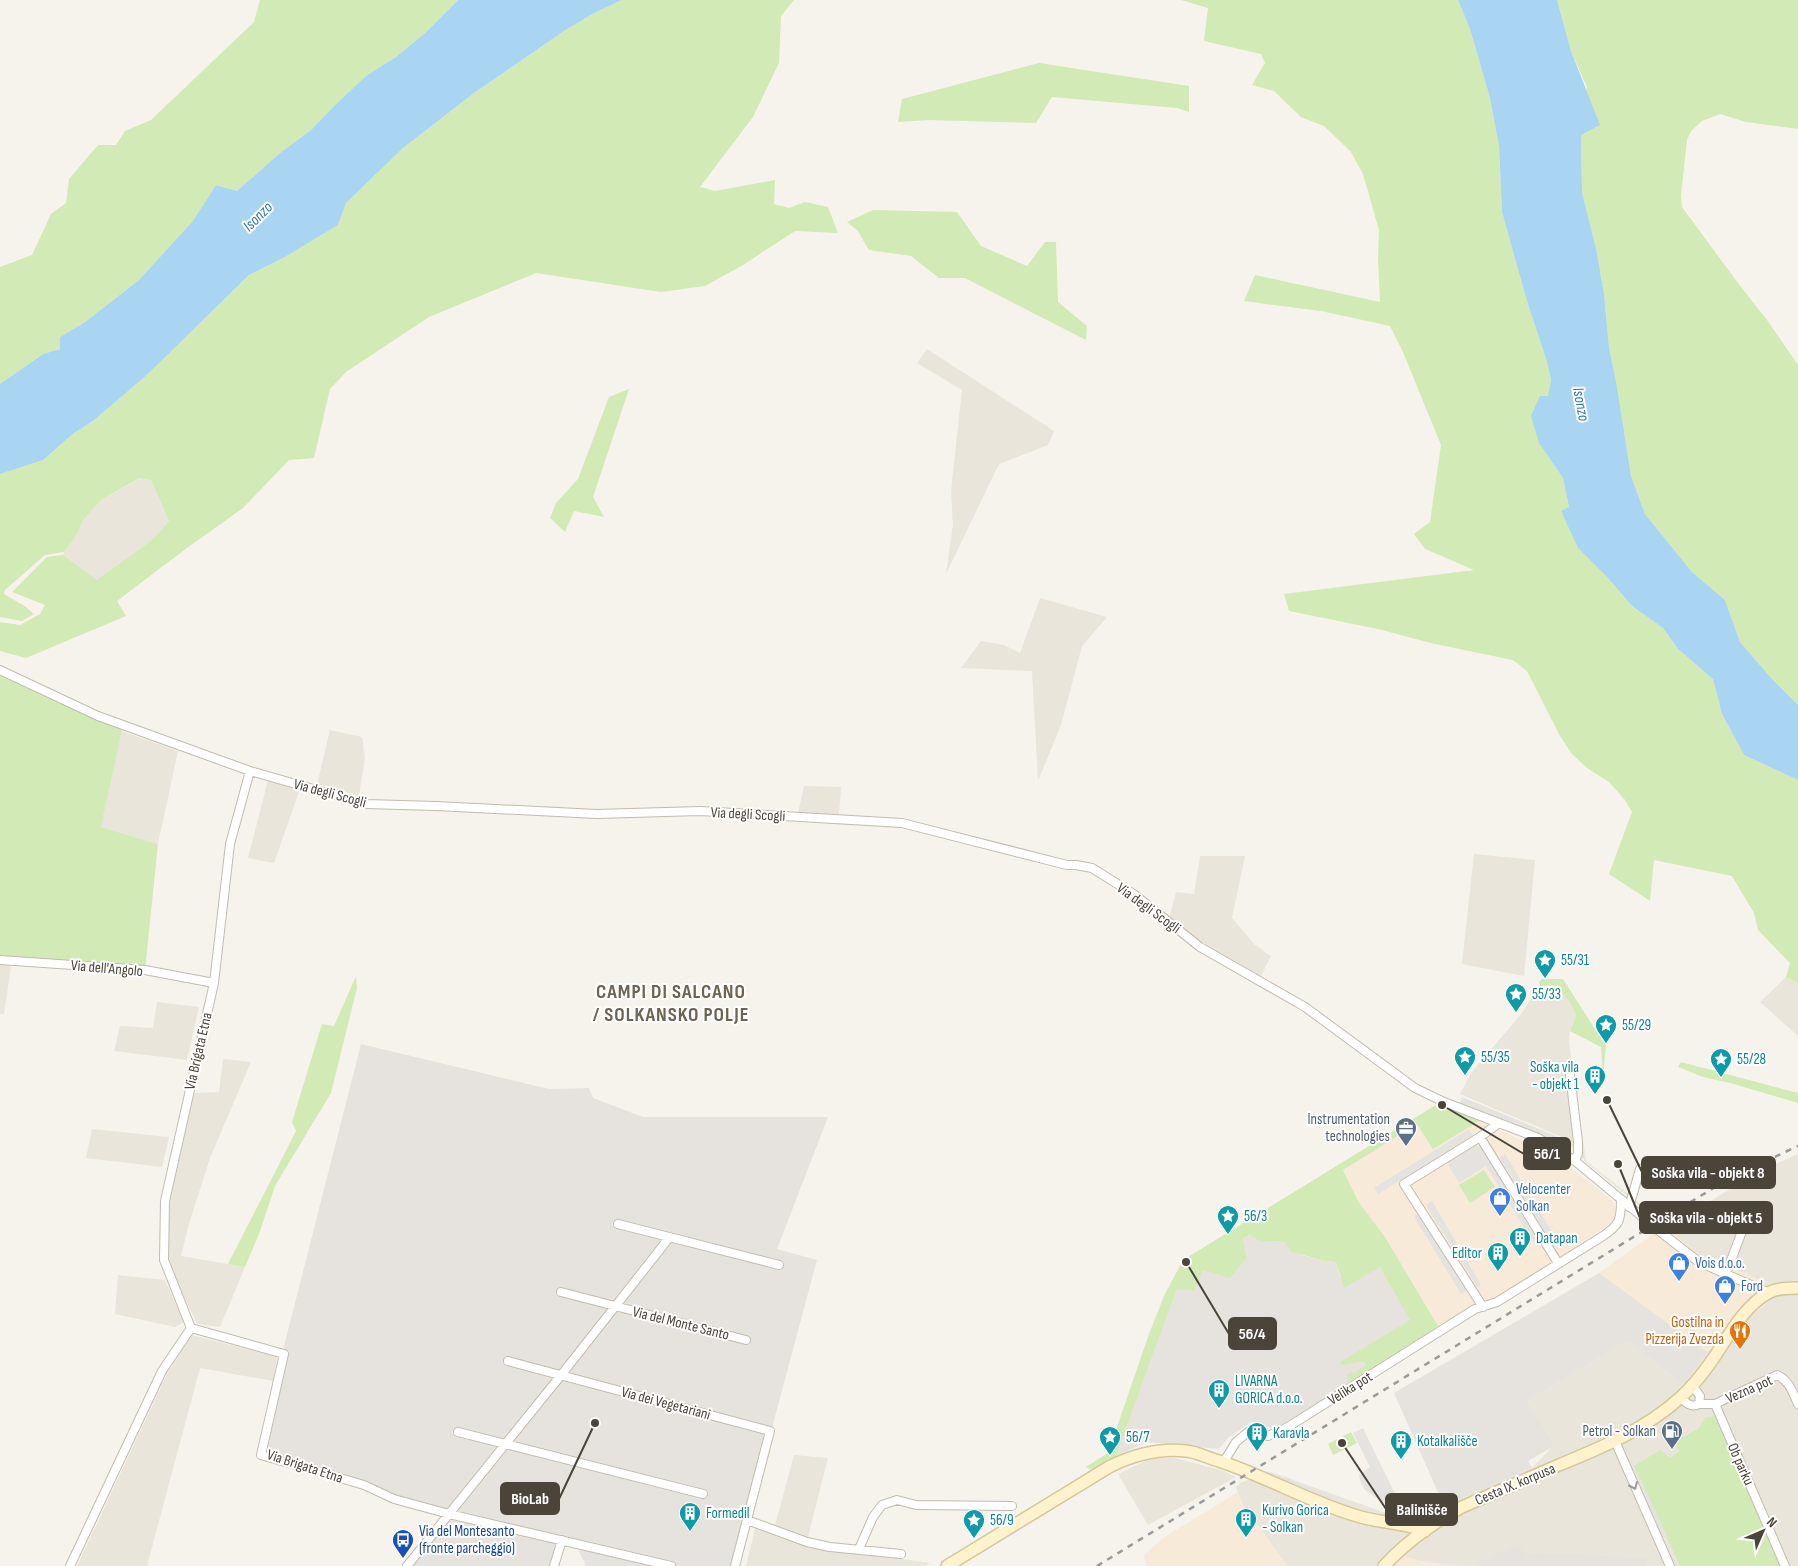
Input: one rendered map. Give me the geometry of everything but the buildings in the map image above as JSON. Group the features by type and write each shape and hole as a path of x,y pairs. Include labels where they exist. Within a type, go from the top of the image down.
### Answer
{"main road":[{"name":"Cesta IX. korpusa","path":"1384,1566 1401,1548 1462,1507 1615,1441 1650,1422 1692,1385 1754,1304 1769,1293 1785,1288 1798,1288"},
{"path":"947,1566 1082,1483 1128,1458 1159,1450 1187,1451 1224,1463 1355,1516 1412,1526 1425,1531"}],"street":[{"name":"Via degli Scogli","path":"0,670 98,716 250,771 366,804 597,814 700,811 902,823 1067,865 1092,868 1135,896 1200,947 1305,1007 1415,1088 1444,1102 1500,1123"},
{"name":"Via Brigata Etna","path":"250,771 230,844 214,982 165,1201 164,1260 191,1328 284,1354 261,1455 364,1485 394,1499 449,1514"},
{"name":"Via dell'Angolo","path":"0,960 145,970 214,982"},
{"path":"1569,1066 1578,1142 1578,1153 1575,1160"},
{"path":"1483,1307 1404,1184 1500,1123 1538,1138 1575,1160 1621,1201 1646,1220"},
{"path":"1480,1137 1558,1263"},
{"path":"1629,1207 1640,1169"},
{"name":"Velika pot","path":"1224,1463 1236,1442 1248,1432 1268,1436 1288,1427 1475,1309 1497,1302 1616,1226 1621,1212 1621,1201"},
{"path":"1726,1274 1748,1215"},
{"path":"618,1224 779,1265"},
{"path":"1658,1230 1699,1262 1769,1293"},
{"name":"Via del Monte Santo","path":"407,1566 616,1307 669,1238"},
{"name":"Via del Monte Santo","path":"561,1292 746,1340"},
{"path":"70,1566 162,1371 191,1328"},
{"path":"508,1361 562,1374"},
{"name":"Via dei Vegetariani","path":"562,1374 770,1431 747,1520"},
{"name":"Vezna pot","path":"1715,1404 1778,1375 1788,1383 1798,1404"},
{"path":"1692,1385 1700,1396 1699,1404"},
{"path":"1680,1397 1688,1404 1694,1406 1699,1404 1715,1404"},
{"name":"Ob parku","path":"1715,1404 1785,1566"},
{"path":"458,1432 703,1494"},
{"path":"1615,1441 1670,1566"},
{"path":"860,1549 873,1517 882,1505 897,1500 916,1504 1012,1506"},
{"path":"449,1514 671,1566"},
{"path":"735,1566 747,1520 807,1542 830,1547 901,1554"},
{"path":"554,1566 562,1540"}],"shaded area":[{"path":"927,349 1054,431 1048,445 999,464 946,574 953,524 951,491 962,390 917,363"},
{"path":"141,478 151,480 169,521 152,540 97,581 63,555 64,552 75,538 84,519 102,499"},
{"path":"1040,598 1107,617 1082,646 1061,725 1038,781 1032,671 961,668 981,641 1004,645 1020,653"},
{"path":"330,730 362,737 365,757 359,796 317,784"},
{"path":"121,731 178,751 158,844 101,827"},
{"path":"268,780 300,789 274,863 248,858"},
{"path":"804,786 841,787 839,815 798,813"},
{"path":"1474,854 1535,860 1524,976 1462,964"},
{"path":"1200,856 1245,856 1232,918 1254,944 1271,956 1261,976 1218,953 1169,919 1176,892 1194,894"},
{"path":"0,965 11,966 4,1014 0,1014"},
{"path":"1786,977 1798,983 1798,1036 1760,1002"},
{"path":"1555,984 1571,1002 1576,1015 1570,1031 1569,1042 1586,1161 1669,1226 1760,1171 1798,1154 1798,1566 1287,1566 1242,1503 1236,1487 1242,1482 1271,1472 1397,1517 1444,1506 1532,1468 1553,1446 1527,1401 1627,1341 1683,1384 1707,1352 1769,1301 1762,1281 1698,1254 1587,1163 1564,1138 1460,1094 1471,1073 1521,1014 1540,986"},
{"path":"157,1002 199,1007 187,1060 114,1051 120,1026 153,1028"},
{"path":"361,1044 549,1089 589,1088 593,1098 643,1117 828,1117 777,1249 817,1260 735,1566 671,1566 562,1540 554,1566 407,1566 449,1514 394,1499 364,1485 261,1455 283,1350"},
{"path":"223,1059 251,1062 210,1158 188,1227 181,1256 245,1267 220,1327 197,1324 172,1271 167,1255 169,1203 193,1093 219,1092"},
{"path":"1462,1097 1556,1136 1553,1143 1460,1103"},
{"path":"1446,1106 1556,1156 1613,1201 1618,1215 1606,1227 1496,1300 1473,1306 1438,1326 1385,1237 1358,1201 1343,1170"},
{"path":"92,1129 169,1137 162,1167 86,1158"},
{"path":"1469,1129 1473,1135 1378,1194 1374,1188"},
{"path":"1476,1146 1481,1147 1538,1239 1533,1242 1486,1166 1459,1183 1447,1163"},
{"path":"1505,1154 1557,1240 1552,1243 1500,1158"},
{"path":"1432,1201 1481,1285 1477,1287 1426,1205"},
{"path":"1420,1213 1468,1290 1461,1294 1414,1217"},
{"path":"1667,1228 1698,1254 1762,1281 1769,1301 1707,1352 1599,1273 1656,1232"},
{"path":"1250,1235 1272,1242 1287,1242 1302,1255 1336,1262 1340,1277 1380,1267 1411,1320 1398,1328 1363,1361 1366,1365 1351,1382 1275,1429 1251,1422 1228,1438 1219,1449 1147,1442 1116,1456 1177,1289 1203,1270 1239,1267 1247,1258 1243,1238"},
{"path":"1599,1273 1707,1352 1683,1384 1627,1341 1527,1401 1554,1446 1528,1461 1532,1468 1444,1506 1394,1393"},
{"path":"118,1275 165,1280 184,1322 175,1327 115,1314"},
{"path":"192,1335 277,1357 273,1381 200,1368 147,1566 77,1566 167,1374"},
{"path":"1363,1428 1397,1498 1410,1505 1410,1509 1400,1509 1384,1503 1365,1490 1361,1484 1359,1475 1370,1467 1353,1433"},
{"path":"794,1455 828,1458 806,1545 930,1563 925,1566 746,1566 755,1528 773,1533"},
{"path":"1152,1458 1175,1458 1224,1471 1236,1477 1148,1525 1118,1474"},
{"path":"1632,1475 1640,1478 1667,1536 1658,1534"},
{"path":"1284,1477 1360,1510 1358,1514 1283,1481"},
{"path":"1238,1492 1242,1503 1287,1566 1146,1566 1144,1555 1166,1536"},
{"path":"1520,1543 1526,1555 1535,1553 1646,1558 1647,1566 1473,1566"},
{"path":"581,1545 671,1566 586,1566 579,1551"},
{"path":"1405,1556 1421,1561 1460,1566 1393,1566 1397,1560"}],"green space":[{"path":"260,0 458,0 425,33 396,57 366,76 311,130 280,153 237,191 216,185 192,222 139,280 85,322 60,337 60,349 43,354 0,384 0,267 32,255 51,214 66,203 69,179 98,145 116,145 125,131 151,120 254,22"},
{"path":"622,0 794,0 781,16 779,63 753,117 700,187 715,191 775,180 774,204 789,208 805,202 828,207 838,233 795,231 743,265 705,286 661,292 536,273 429,317 346,372 330,389 314,458 289,460 243,508 117,601 126,616 26,658 0,651 0,622 20,625 40,614 45,605 12,592 47,557 63,555 97,580 152,540 169,521 151,480 140,478 102,499 84,519 75,538 64,552 45,555 5,590 4,594 34,614 22,621 0,617 0,474 43,460 74,433 93,421 148,374 249,275 285,257 338,225 346,203 403,148 474,93 567,29 594,13"},
{"path":"1181,0 1458,0 1470,29 1490,98 1499,146 1502,212 1551,380 1542,447 1563,478 1569,507 1561,512 1608,578 1632,606 1663,628 1678,649 1713,679 1722,714 1744,755 1798,780 1798,983 1786,977 1790,963 1758,930 1754,913 1732,876 1654,860 1650,901 1609,874 1632,812 1625,800 1609,782 1587,768 1571,753 1560,736 1527,671 1513,660 1289,611 1284,594 1474,570 1425,549 1414,534 1430,522 1441,445 1403,352 1390,326 1321,311 1244,301 1255,275 1380,302 1379,230 1363,174 1351,152 1324,126 1301,117 1274,91 1252,85 1265,63 1261,54 1204,41 1208,8"},
{"path":"1557,0 1798,0 1798,129 1746,122 1720,114 1702,121 1691,131 1687,140 1681,195 1682,207 1767,320 1798,365 1798,705 1772,679 1740,642 1725,600 1692,572 1645,514 1631,476 1609,347 1604,294 1596,248 1582,192 1581,135 1587,87 1571,51"},
{"path":"1039,63 1189,86 1189,112 1177,108 1052,97 1036,123 928,120 898,122 902,99"},
{"path":"873,210 957,212 981,246 1027,266 1045,242 1056,242 1058,302 1087,326 1086,340 965,278 939,278 911,256 869,250 857,230 847,222"},
{"path":"629,389 593,497 604,517 574,511 565,532 550,518 556,503 578,479 609,397"},
{"path":"0,670 123,725 101,827 158,844 145,970 0,960"},
{"path":"356,976 357,988 331,1093 275,1186 259,1234 245,1267 228,1264 296,1131 292,1122 322,1024 334,1026"},
{"path":"1542,979 1563,979 1606,1044 1603,1079 1601,1047 1570,1031 1576,1015 1570,1002 1555,985 1540,986 1539,982"},
{"path":"1681,1062 1798,1093 1798,1103 1703,1077 1678,1067"},
{"path":"1439,1103 1479,1121 1433,1149 1417,1124 1343,1170 1358,1201 1385,1237 1438,1326 1351,1382 1346,1376 1351,1372 1355,1373 1366,1365 1363,1361 1343,1365 1340,1362 1410,1320 1380,1267 1344,1288 1336,1262 1324,1261 1290,1251 1286,1242 1260,1241 1250,1235 1243,1238 1247,1258 1230,1278 1203,1270 1194,1291 1177,1289 1116,1456 1092,1470 1086,1467 1108,1453 1149,1334 1164,1296 1183,1260"},
{"path":"1484,1170 1495,1187 1470,1203 1459,1185"},
{"path":"1715,1416 1720,1423 1782,1566 1680,1566 1634,1466 1660,1450 1670,1458 1680,1451 1673,1442 1698,1429 1706,1417"},
{"path":"1351,1432 1357,1443 1333,1455 1328,1444"}],"water":[{"name":"Isonzo","path":"458,0 622,0 594,13 567,29 474,93 403,148 346,203 338,225 285,257 249,275 148,374 93,421 74,433 43,460 0,474 0,384 43,354 60,349 60,337 85,322 139,280 192,222 216,185 237,191 280,153 311,130 366,76 396,57 425,33"},
{"name":"Isonzo","path":"1458,0 1557,0 1571,51 1600,125 1581,135 1582,192 1596,248 1604,294 1609,347 1631,476 1645,514 1692,572 1725,600 1740,642 1772,679 1798,705 1798,780 1744,755 1722,714 1713,679 1678,649 1663,628 1632,606 1608,578 1578,548 1561,511 1569,507 1563,478 1539,443 1531,416 1540,396 1548,396 1551,380 1502,212 1499,146 1490,98 1470,29"}],"railway":[{"path":"1097,1566 1702,1195 1736,1175 1798,1146"}],"place":[{"name":"55/31","path":"1545,979"},
{"name":"55/33","path":"1516,1013"},
{"name":"55/29","path":"1606,1044"},
{"name":"55/35","path":"1465,1076"},
{"name":"55/28","path":"1721,1078"},
{"name":"Soška vila - objekt 1","path":"1595,1095"},
{"name":"Soška vila - objekt 8","path":"1607,1100"},
{"name":"56/1","path":"1442,1105"},
{"name":"Instrumentation technologies","path":"1406,1147"},
{"name":"Soška vila - objekt 5","path":"1618,1164"},
{"name":"Velocenter Solkan","path":"1500,1217"},
{"name":"56/3","path":"1228,1235"},
{"name":"Datapan","path":"1520,1257"},
{"name":"56/4","path":"1186,1262"},
{"name":"Editor","path":"1498,1272"},
{"name":"Vois d.o.o.","path":"1679,1282"},
{"name":"Ford","path":"1725,1305"},
{"name":"Gostilna in Pizzerija Zvezda","path":"1740,1350"},
{"name":"LIVARNA GORICA d.o.o.","path":"1219,1409"},
{"name":"BioLab","path":"595,1423"},
{"name":"Balinišče","path":"1342,1443"},
{"name":"Petrol - Solkan","path":"1672,1450"},
{"name":"Karavla","path":"1257,1452"},
{"name":"56/7","path":"1110,1456"},
{"name":"Kotalkališče","path":"1401,1460"},
{"name":"Formedil","path":"690,1532"},
{"name":"Kurivo Gorica - Solkan","path":"1246,1538"},
{"name":"56/9","path":"974,1539"},
{"name":"Via del Montesanto (fronte parcheggio)","path":"403,1559"}],"district":[{"name":"CAMPI DI SALCANO / SOLKANSKO POLJE","path":"671,1002"}]}
